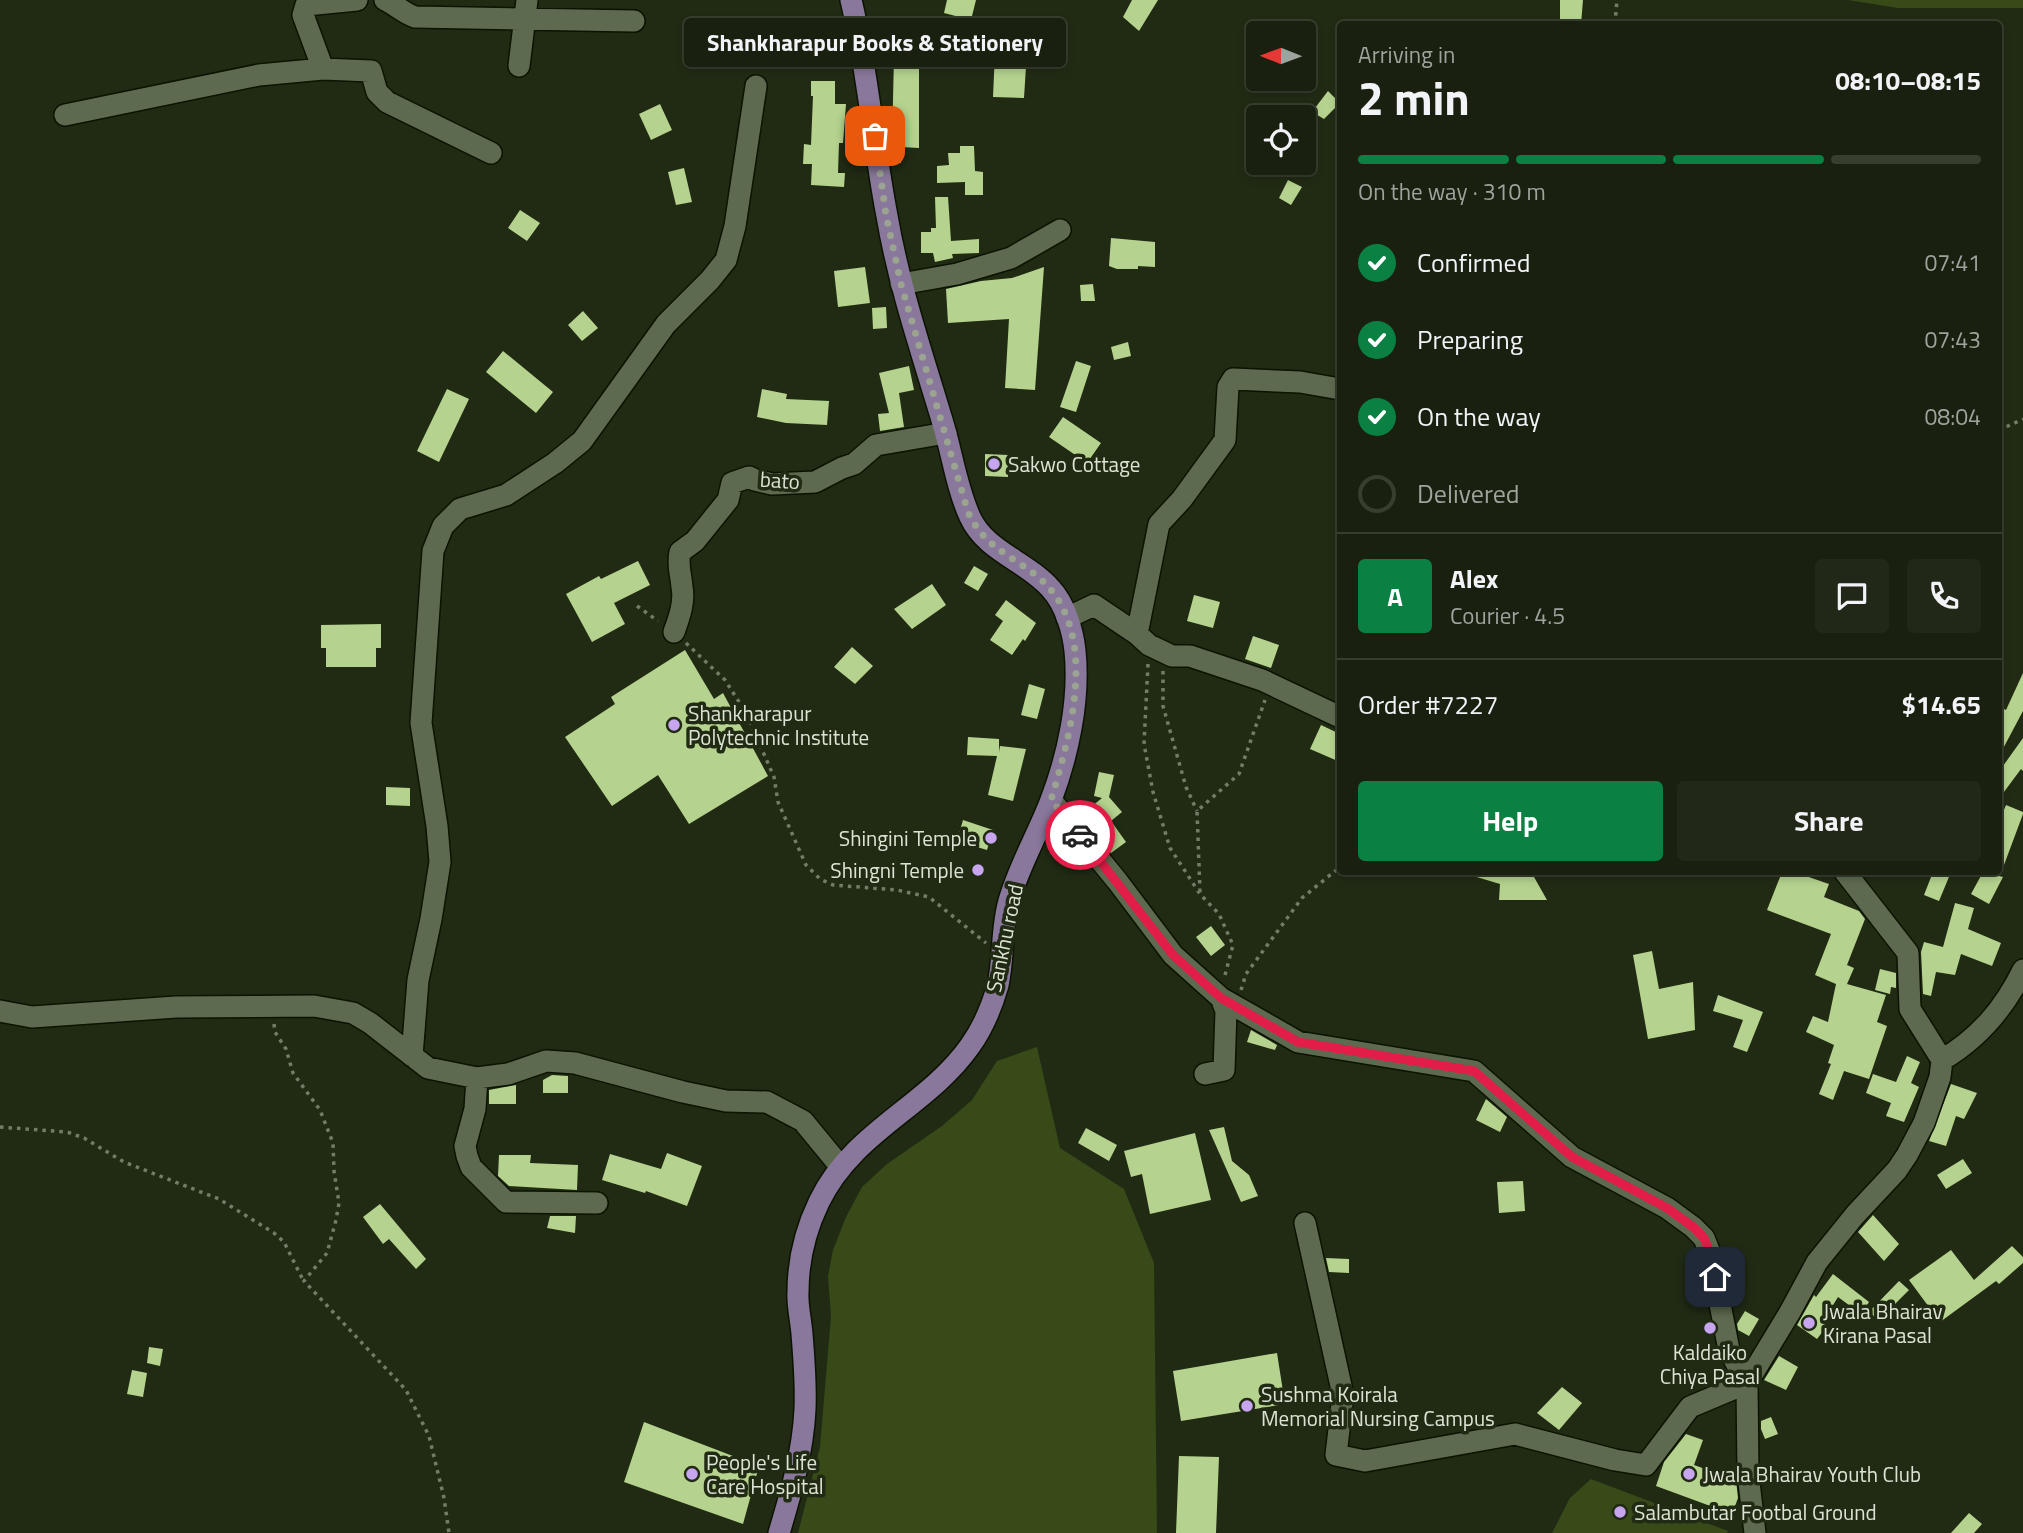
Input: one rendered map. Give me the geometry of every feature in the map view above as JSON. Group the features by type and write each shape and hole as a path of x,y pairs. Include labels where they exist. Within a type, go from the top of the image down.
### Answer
{"main road":[{"name":"Sankhu road","path":"779,1533 797,1473 805,1411 802,1335 797,1292 803,1246 819,1202 840,1166 872,1134 947,1074 983,1026 998,984 1006,908 1016,878 1051,800 1065,755 1073,713 1075,649 1067,618 1054,591 1036,575 989,543 974,526 959,487 946,433 901,284 886,215 864,64 851,0"}],"street":[{"path":"323,69 303,9 306,5 357,0"},
{"path":"385,0 402,13 415,17 525,10 634,21"},
{"path":"519,66 525,10"},
{"path":"65,116 259,75 323,69 371,71 377,92 387,102 491,153"},
{"path":"412,1056 418,980 440,862 421,723 433,551 437,537 451,516 460,509 506,495 555,463 582,441 666,324 726,260 735,226 756,86"},
{"path":"901,284 957,274 1010,258 1060,230"},
{"path":"1143,640 1159,524 1191,488 1224,440 1228,387 1233,379 1300,382 1337,388"},
{"name":"bato","path":"674,632 680,615 683,588 677,567 680,552 695,541 728,500 732,483 749,477 772,484 815,482 854,464 876,444 946,433"},
{"path":"1067,618 1094,606 1143,640 1172,656 1191,656 1262,680 1337,716"},
{"path":"1051,800 1173,955 1228,1001 1298,1042 1474,1071 1572,1157 1667,1208 1704,1238 1710,1253 1729,1350 1747,1383 1748,1474 1755,1533"},
{"path":"1306,1223 1343,1395 1336,1455 1365,1461 1515,1434 1615,1460 1646,1465 1690,1407 1747,1383 1817,1262 1907,1155 1924,1123 1940,1077 1942,1060 1910,1009 1908,953 1847,875"},
{"path":"1942,1060 1992,1020 2023,970"},
{"path":"1205,1074 1224,1070 1228,1001"},
{"path":"0,1011 32,1017 190,1007 331,1007 353,1013 370,1023 428,1068 477,1078 508,1074 546,1061 575,1063 726,1101 767,1102 803,1121 840,1166"},
{"path":"477,1078 475,1109 465,1146 471,1167 506,1202 597,1203"}],"path":[{"path":"1615,21 1617,0"},
{"path":"2002,426 2023,419"},
{"path":"637,606 674,632 725,680 746,713 774,777 778,802 806,865 820,879 833,885 897,890 929,897 984,942 1002,950"},
{"path":"1143,640 1144,744 1153,792 1170,848 1200,894 1219,914 1233,945 1228,1001"},
{"path":"1172,656 1163,655 1163,706 1186,787 1197,811 1200,894"},
{"path":"1197,811 1239,774 1267,696 1262,680"},
{"path":"1228,1001 1302,898 1337,869"},
{"path":"273,1008 275,1032 286,1049 293,1073 320,1110 333,1143 339,1203 336,1220 327,1253 304,1281"},
{"path":"0,1127 67,1132 84,1138 124,1162 219,1199 284,1242 304,1281 406,1390 429,1436 444,1498 449,1533"}],"green space":[{"path":"1848,0 2023,0 2023,8 1898,8"},
{"path":"1037,1047 1060,1148 1124,1189 1154,1263 1157,1533 798,1533 820,1447 831,1316 828,1276 833,1250 846,1217 862,1187 887,1164 942,1126 972,1100 997,1061"},
{"name":"Salambutar Footbal Ground","path":"1591,1479 1728,1531 1552,1533 1570,1498"}],"building":[{"path":"947,0 976,0 971,20 944,13"},
{"path":"1132,0 1158,0 1139,31 1123,17"},
{"path":"1560,0 1583,0 1581,21 1560,21"},
{"path":"992,32 1028,34 1024,98 993,97 995,52 990,51"},
{"path":"788,52 810,52 810,68 788,68"},
{"path":"894,56 919,57 919,148 901,147 901,163 891,164 888,143 892,143"},
{"path":"811,81 835,81 835,104 846,104 843,143 839,143 838,173 845,173 844,187 811,185 812,164 803,164 804,144 811,145"},
{"path":"1328,91 1337,100 1337,106 1324,119 1316,114 1316,107"},
{"path":"660,104 672,130 651,140 639,114"},
{"path":"960,146 974,146 975,171 983,172 983,195 965,195 965,182 937,183 937,166 949,165 948,153 960,153"},
{"path":"684,168 692,202 676,205 668,172"},
{"path":"1288,180 1302,187 1291,205 1279,198"},
{"path":"935,197 948,197 951,241 979,239 979,253 952,254 953,258 935,262 933,253 921,253 921,232 931,232 931,228 936,228"},
{"path":"520,210 540,223 527,241 508,228"},
{"path":"1111,238 1155,242 1155,267 1117,269 1109,266"},
{"path":"865,267 870,303 838,307 834,271"},
{"path":"1044,267 1035,390 1005,388 1009,319 948,323 946,289 981,281 1012,278"},
{"path":"1093,284 1095,301 1081,301 1080,285"},
{"path":"886,307 887,328 873,329 872,308"},
{"path":"583,311 598,328 582,341 568,325"},
{"path":"1128,342 1131,356 1114,360 1111,347"},
{"path":"503,351 553,392 536,413 486,372"},
{"path":"1076,361 1091,366 1076,412 1060,407"},
{"path":"909,366 914,390 899,393 904,427 880,431 878,414 889,413 879,373"},
{"path":"447,389 469,399 439,462 417,451"},
{"path":"762,389 787,394 786,399 829,401 827,425 786,423 757,417"},
{"path":"1063,417 1101,443 1087,463 1049,437"},
{"path":"985,454 1008,455 1008,477 985,476"},
{"path":"638,561 650,585 614,603 625,624 592,642 566,594 599,576 601,579"},
{"path":"974,566 988,574 978,591 964,583"},
{"path":"932,584 946,605 912,629 894,609"},
{"path":"1194,595 1220,602 1213,628 1187,621"},
{"path":"1006,600 1036,623 1012,655 990,640 1003,621 995,615"},
{"path":"381,624 381,648 376,648 376,667 326,667 326,648 321,648 321,625"},
{"path":"1253,636 1279,645 1271,668 1245,659"},
{"path":"852,647 873,666 855,684 834,667"},
{"path":"685,650 714,699 723,693 768,776 689,824 658,775 612,806 565,737 615,704 611,697"},
{"path":"2023,673 2023,711 2002,750 2002,708 2006,710"},
{"path":"1029,684 1045,689 1037,719 1021,715"},
{"path":"1321,725 1337,733 1337,761 1310,749"},
{"path":"968,737 999,739 999,752 1000,746 1026,749 1013,801 988,795 997,756 967,755"},
{"path":"2023,738 2023,771 2021,769 2002,795 2002,767"},
{"path":"1099,772 1114,775 1109,797 1122,812 1111,821 1126,842 1111,853 1097,836 1102,832 1085,812 1102,798 1094,796"},
{"path":"386,787 410,788 410,806 386,805"},
{"path":"2006,805 2023,812 2002,870 2002,814"},
{"path":"963,820 993,830 987,850 957,841"},
{"path":"1470,875 1534,875 1547,900 1499,900 1500,884"},
{"path":"1781,875 1803,875 1829,884 1824,897 1859,911 1865,919 1847,965 1854,968 1847,984 1886,995 1877,1022 1887,1026 1869,1079 1844,1071 1833,1100 1819,1094 1831,1064 1828,1063 1834,1045 1806,1032 1813,1016 1828,1022 1836,984 1815,975 1831,934 1767,910"},
{"path":"1932,875 1950,875 1939,901 1924,895"},
{"path":"1981,875 2003,877 1989,904 1971,894"},
{"path":"1955,903 1974,908 1968,929 2001,943 1992,966 1961,954 1955,975 1936,972 1931,996 1923,994 1921,952 1924,942 1943,947"},
{"path":"1211,926 1225,945 1211,956 1196,937"},
{"path":"1652,951 1659,989 1693,982 1695,1030 1648,1039 1633,955"},
{"path":"1880,969 1896,973 1896,988 1891,987 1890,994 1875,990"},
{"path":"1718,995 1763,1012 1747,1052 1733,1047 1743,1020 1713,1011"},
{"path":"1251,1030 1277,1045 1275,1050 1247,1042"},
{"path":"1907,1056 1920,1062 1911,1083 1919,1087 1904,1122 1886,1116 1891,1103 1866,1093 1873,1074 1896,1082"},
{"path":"552,1075 568,1076 568,1093 543,1093 543,1080"},
{"path":"1951,1084 1977,1093 1964,1119 1956,1116 1946,1146 1929,1141"},
{"path":"516,1085 516,1104 489,1104 489,1090"},
{"path":"1486,1099 1507,1117 1500,1132 1476,1120"},
{"path":"1224,1127 1232,1161 1249,1175 1258,1196 1241,1202 1209,1130"},
{"path":"1086,1128 1117,1145 1109,1161 1078,1143"},
{"path":"1195,1133 1211,1200 1150,1214 1142,1174 1131,1177 1124,1151"},
{"path":"667,1153 702,1166 687,1206 646,1191 645,1193 602,1180 610,1154 661,1169"},
{"path":"499,1155 531,1155 530,1163 578,1165 577,1190 509,1186 498,1176"},
{"path":"1963,1159 1972,1173 1946,1189 1937,1175"},
{"path":"1523,1181 1525,1211 1499,1213 1497,1182"},
{"path":"380,1204 426,1259 416,1269 389,1239 383,1244 363,1217"},
{"path":"1873,1215 1899,1244 1884,1261 1858,1232"},
{"path":"550,1216 576,1216 575,1233 547,1228"},
{"path":"2012,1246 2023,1257 2023,1263 1999,1284 1996,1281 1940,1322 1909,1280 1951,1250 1974,1280"},
{"path":"1326,1258 1349,1259 1349,1273 1329,1272"},
{"path":"1833,1274 1869,1302 1861,1314 1838,1297 1822,1323 1827,1326 1817,1339 1797,1325 1814,1295 1816,1297"},
{"path":"1899,1281 1909,1290 1878,1321 1869,1312"},
{"path":"1745,1311 1759,1319 1749,1336 1738,1330 1737,1324"},
{"path":"149,1347 163,1349 160,1366 147,1363"},
{"path":"1277,1353 1285,1404 1181,1421 1173,1371"},
{"path":"1779,1356 1798,1367 1786,1390 1764,1380"},
{"path":"132,1370 147,1373 143,1397 127,1394"},
{"path":"1562,1387 1582,1403 1559,1430 1537,1413"},
{"path":"1771,1417 1778,1434 1765,1439 1761,1421"},
{"name":"People's Life Care Hospital","path":"644,1422 759,1466 743,1524 624,1482"},
{"name":"Jwala Bhairav Youth Club","path":"1686,1434 1703,1440 1694,1465 1736,1480 1738,1498 1732,1514 1656,1486 1664,1462"},
{"path":"1179,1456 1219,1457 1216,1533 1176,1533"},
{"path":"1969,1513 1982,1524 1974,1533 1951,1533"}],"way so far":[{"path":"875,136 886,215 901,284 968,512 974,526 989,543 1036,575 1054,591 1067,618 1075,649 1073,713 1065,755 1051,800 1080,835"}],"place":[{"name":"Shankharapur Books & Stationery","path":"875,136"},
{"name":"Sakwo Cottage","path":"994,464"},
{"name":"Shankharapur Polytechnic Institute","path":"674,725"},
{"name":"Shingini Temple","path":"991,838"},
{"name":"Shingni Temple","path":"978,870"},
{"name":"Jwala Bhairav Kirana Pasal","path":"1809,1323"},
{"name":"Kaldaiko Chiya Pasal","path":"1710,1328"},
{"name":"Sushma Koirala Memorial Nursing Campus","path":"1247,1406"},
{"name":"People's Life Care Hospital","path":"692,1474"},
{"name":"Jwala Bhairav Youth Club","path":"1689,1474"},
{"name":"Salambutar Footbal Ground","path":"1620,1512"}],"route":[{"path":"1080,835 1173,955 1221,998 1298,1042 1474,1071 1572,1157 1667,1208 1693,1227 1704,1238 1715,1277"}]}
